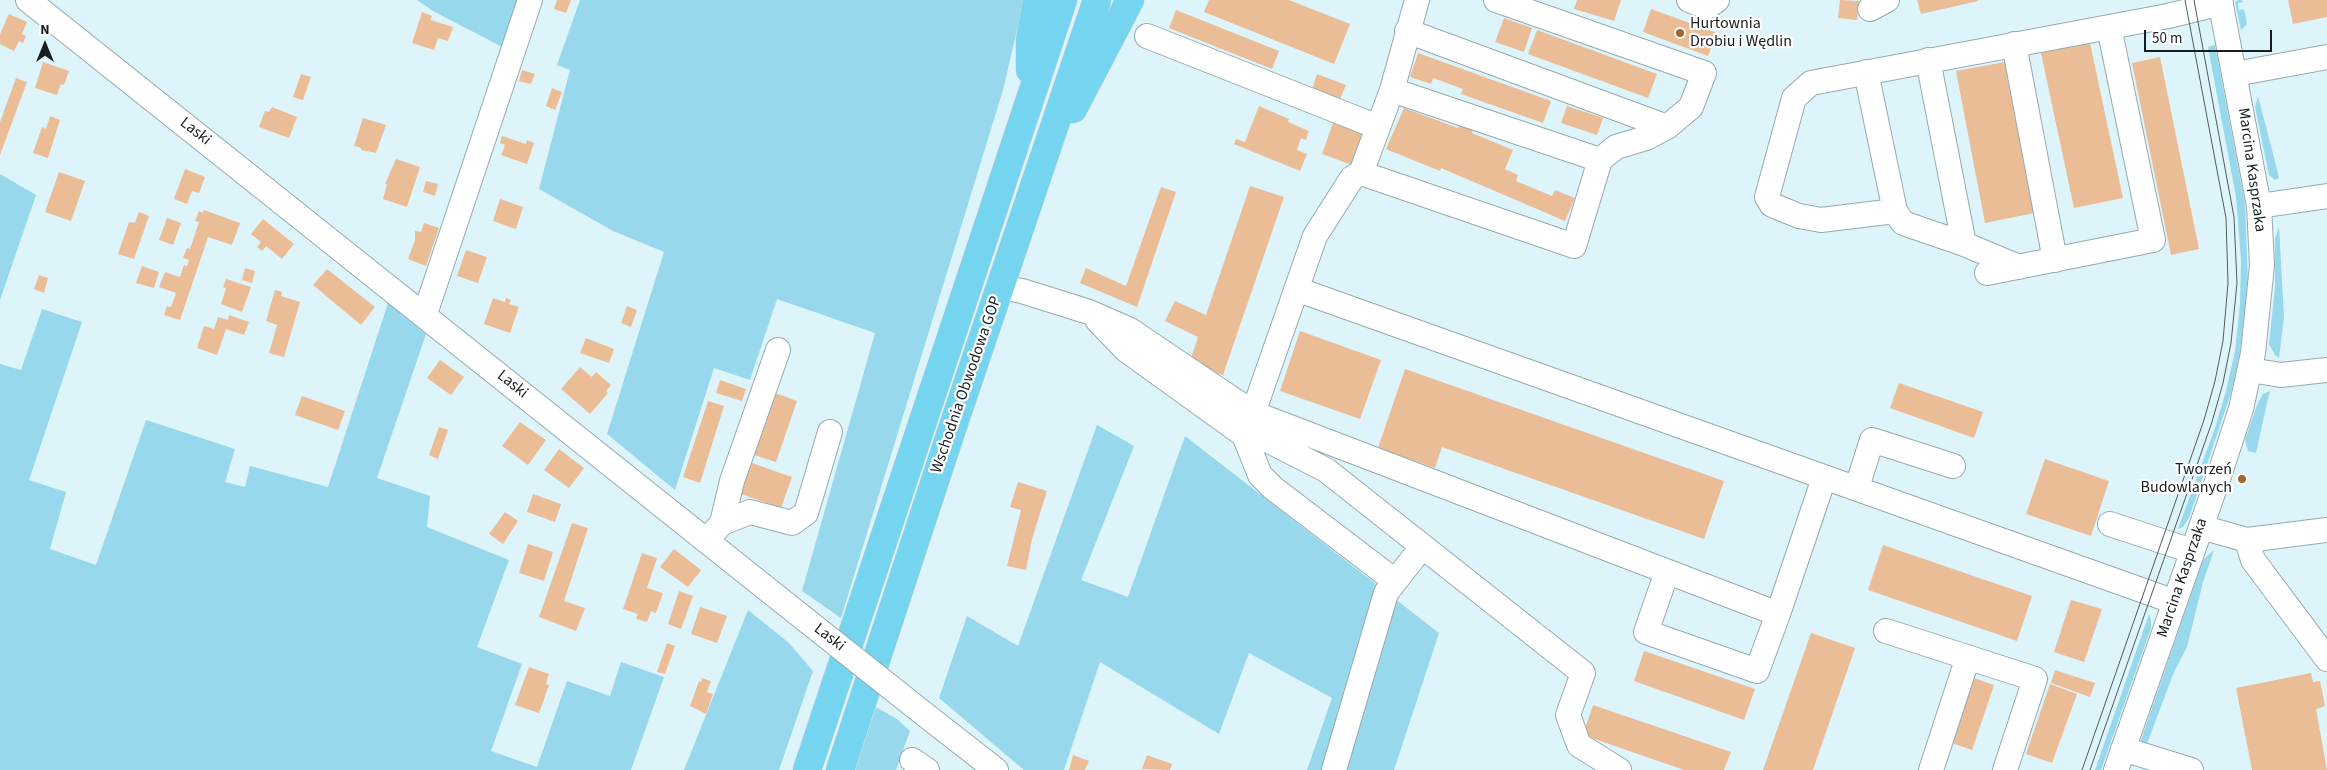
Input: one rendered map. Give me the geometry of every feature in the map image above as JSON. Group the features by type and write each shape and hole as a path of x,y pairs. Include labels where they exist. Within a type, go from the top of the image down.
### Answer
{"highway":[{"path":"1031,97 1030,40 1036,0"},
{"name":"Wschodnia Obwodowa GOP","path":"807,770 1062,0"},
{"name":"Wschodnia Obwodowa GOP","path":"840,770 950,432 1001,287 1097,0"},
{"path":"1044,158 1084,90 1130,0"}],"street":[{"name":"Laski","path":"28,0 425,314 714,532 787,605 996,770"},
{"path":"425,314 530,0"},
{"path":"1395,581 1272,488 1260,475 1244,435 1315,236 1352,178 1361,173 1392,90 1407,31 1418,0"},
{"path":"1361,173 1574,246 1600,160 1616,147 1646,138 1667,127 1691,107 1704,73 1496,0"},
{"path":"1689,0 1707,6 1717,0"},
{"path":"1894,211 1820,220 1772,205 1767,197 1794,98 1811,83 2109,27 2165,8 2221,1"},
{"name":"Marcina Kasprzaka","path":"2120,759 2241,409 2250,370 2261,287 2259,206 2221,1"},
{"path":"1987,273 2152,240 2109,27"},
{"path":"1407,31 1667,127"},
{"path":"1147,36 1378,127"},
{"path":"2014,44 2055,260"},
{"path":"2235,74 2327,57"},
{"path":"1928,60 1964,244"},
{"path":"1866,72 1894,211 1903,223 1964,244 2019,267"},
{"path":"1392,90 1600,160"},
{"path":"2259,206 2327,196"},
{"path":"1001,287 1022,291 1089,312 1130,330 1253,413 1778,614"},
{"path":"1296,289 1824,478 1857,487 2175,602"},
{"path":"1089,312 1126,350 1244,435 1269,441 1326,470 1583,674 1568,715 1579,745 1619,770"},
{"path":"714,532 778,350"},
{"path":"2250,370 2281,376 2327,370"},
{"path":"714,532 750,512 792,523 806,513 830,432"},
{"path":"1857,487 1872,440 1953,466"},
{"path":"1667,572 1646,632 1757,671 1824,478"},
{"path":"2110,524 2192,551"},
{"path":"2201,527 2247,540 2327,530"},
{"path":"2247,540 2253,560 2326,661"},
{"path":"1334,770 1386,593 1422,547"},
{"path":"1886,630 2035,679 2004,770"},
{"path":"1931,770 1968,657"},
{"path":"2120,759 2191,770"}],"shaded area":[{"path":"417,0 525,0 508,50 433,11"},
{"path":"580,0 1024,0 1003,90 841,618 802,591 875,333 777,299 750,380 714,368 675,490 607,434 664,252 613,231 539,189 570,70 557,65"},
{"path":"2238,0 2243,2 2238,3 2239,10 2244,9 2247,24 2241,30 2235,2"},
{"path":"2215,45 2245,204 2248,284 2240,352 2231,393 2189,518 2183,527 2178,529 2215,428 2226,391 2235,351 2240,304 2241,260 2236,197 2208,47"},
{"path":"2258,96 2278,173 2279,178 2275,180 2269,175 2255,107"},
{"path":"0,174 36,195 0,300"},
{"path":"2279,226 2284,317 2279,358 2275,355 2269,344 2275,287 2275,239"},
{"path":"388,303 426,334 377,478 430,496 427,527 509,560 477,647 522,664 491,751 537,767 567,681 610,696 621,662 664,677 631,770 0,770 0,364 21,370 42,309 82,322 29,480 66,492 50,549 96,565 146,420 235,449 225,482 245,487 250,466 328,487"},
{"path":"2270,391 2256,453 2248,451 2245,440 2257,405 2263,394"},
{"path":"1097,425 1134,446 1081,580 1128,597 1185,436 1439,633 1394,770 1307,770 1332,698 1249,653 1219,734 1100,662 1064,770 1024,770 939,698 967,616 1018,646"},
{"path":"2214,550 2203,582 2187,647 2174,672 2145,749 2141,740 2203,560"},
{"path":"748,610 789,643 813,671 779,770 684,770"},
{"path":"2149,614 2151,628 2101,770 2095,770"},
{"path":"876,707 897,719 910,731 896,770 855,770"}],"building":[{"path":"557,0 571,0 566,13 554,9"},
{"path":"1209,0 1289,0 1350,24 1334,64 1204,12"},
{"path":"1577,0 1621,0 1614,21 1574,9"},
{"path":"1840,0 1859,1 1857,20 1838,18"},
{"path":"1917,0 1978,0 1978,1 1921,14"},
{"path":"2288,0 2327,0 2327,17 2293,24"},
{"name":"Hurtownia Drobiu i Wędlin","path":"1651,9 1717,33 1708,56 1643,32"},
{"path":"1176,10 1279,51 1272,69 1169,28"},
{"path":"422,12 432,16 430,20 453,27 448,41 438,38 434,50 412,43"},
{"path":"9,14 27,22 22,34 26,36 23,43 19,41 14,51 0,44 0,34"},
{"path":"1504,18 1532,28 1524,52 1495,42"},
{"path":"1537,30 1657,74 1648,98 1528,54"},
{"path":"2090,43 2123,198 2074,208 2041,53"},
{"path":"1418,53 1551,101 1543,123 1461,94 1463,89 1433,78 1431,84 1410,77"},
{"path":"2160,57 2199,249 2171,255 2132,63"},
{"path":"43,62 69,71 64,85 61,84 57,95 35,88"},
{"path":"2005,62 2034,213 1985,223 1956,71"},
{"path":"522,70 535,74 531,84 519,81"},
{"path":"301,74 311,77 303,100 293,97"},
{"path":"1317,74 1346,85 1340,99 1312,89"},
{"path":"16,78 27,82 0,155 0,122"},
{"path":"552,88 562,92 555,110 546,106"},
{"path":"1259,106 1289,119 1288,122 1309,131 1306,140 1301,138 1297,150 1307,154 1300,171 1234,144 1236,139 1245,142"},
{"path":"1567,106 1603,118 1597,135 1561,123"},
{"path":"272,107 297,117 289,138 259,127 265,111 269,112"},
{"path":"1404,108 1458,128 1460,124 1473,130 1472,133 1513,150 1505,169 1518,175 1516,181 1552,196 1555,190 1575,198 1565,221 1441,168 1440,171 1386,149"},
{"path":"50,116 60,120 48,158 33,153 42,127 46,129"},
{"path":"363,118 386,125 376,153 361,150 361,148 354,146"},
{"path":"1333,123 1364,134 1352,165 1322,154"},
{"path":"502,136 526,144 527,140 534,143 527,164 501,155 505,145 500,143"},
{"path":"396,159 420,167 407,207 383,199 387,184 385,184"},
{"path":"185,169 205,177 199,193 192,191 187,204 174,199"},
{"path":"59,172 85,181 71,221 45,212"},
{"path":"426,181 438,184 435,196 423,192"},
{"path":"1250,186 1284,197 1223,375 1189,364 1198,337 1165,321 1175,301 1206,315"},
{"path":"1161,187 1176,192 1137,307 1080,283 1086,268 1126,286"},
{"path":"500,199 523,207 516,229 493,221"},
{"path":"204,210 240,223 232,245 208,237 180,320 164,315 167,306 171,307 176,293 159,287 165,272 180,277 184,265 187,266 189,260 183,258 187,248 190,249 199,222 195,221 199,211 203,213"},
{"path":"139,212 149,216 134,259 118,254 129,222 135,223"},
{"path":"167,218 181,223 173,245 159,240"},
{"path":"263,219 294,244 282,259 266,246 262,251 257,247 261,242 251,234"},
{"path":"424,223 439,228 426,266 408,259 415,240 415,231 421,232"},
{"path":"466,250 487,257 478,283 457,276"},
{"path":"142,266 159,272 154,288 136,283"},
{"path":"245,268 255,271 252,283 242,280"},
{"path":"327,269 375,307 361,325 313,285"},
{"path":"39,275 48,278 44,293 34,289"},
{"path":"226,279 251,287 242,312 221,304 226,288 223,287"},
{"path":"275,290 282,292 281,296 300,302 284,357 269,353 277,325 266,321"},
{"path":"493,298 505,302 506,298 511,300 509,304 519,307 510,333 484,324"},
{"path":"627,306 637,310 631,327 621,323"},
{"path":"229,315 249,322 244,335 226,329 217,355 197,348 204,326 214,329 218,317 228,320"},
{"path":"1300,331 1381,360 1360,419 1280,391"},
{"path":"586,338 614,349 609,363 580,353"},
{"path":"440,360 464,377 451,395 427,378"},
{"path":"580,367 592,377 596,372 611,385 606,391 608,393 590,414 561,389"},
{"path":"1405,369 1724,481 1704,539 1442,447 1435,468 1378,448"},
{"path":"720,380 746,389 742,401 716,393"},
{"path":"1899,383 1983,412 1974,438 1890,408"},
{"path":"775,393 797,401 776,462 754,455"},
{"path":"302,396 345,411 338,430 295,415"},
{"path":"708,401 724,406 700,483 683,477"},
{"path":"520,422 546,440 528,465 502,446"},
{"path":"439,427 448,430 438,459 429,455"},
{"path":"559,449 584,468 569,488 544,470"},
{"path":"2045,459 2109,481 2091,536 2026,514"},
{"path":"749,462 792,477 781,508 738,493"},
{"path":"1018,482 1047,491 1032,539 1026,570 1007,566 1021,510 1010,507"},
{"path":"533,494 561,504 555,522 527,512"},
{"path":"505,512 518,521 503,544 489,534"},
{"path":"572,523 588,528 564,601 585,608 576,631 539,617"},
{"path":"528,544 553,552 544,581 519,573"},
{"path":"1883,545 2032,596 2017,641 1868,590"},
{"path":"674,549 701,570 688,587 660,567"},
{"path":"642,553 657,558 647,588 663,593 656,613 651,611 647,622 636,619 638,614 623,609"},
{"path":"679,591 693,596 681,629 668,624"},
{"path":"2071,600 2102,609 2084,662 2054,652"},
{"path":"700,607 727,616 717,643 691,634"},
{"path":"1811,633 1855,648 1813,770 1763,770"},
{"path":"667,643 675,646 665,674 657,672"},
{"path":"1644,651 1755,689 1744,720 1634,681"},
{"path":"529,667 549,674 546,684 549,685 539,713 515,705"},
{"path":"2055,670 2095,683 2090,697 2051,683"},
{"path":"2311,673 2313,682 2320,681 2325,706 2316,709 2327,770 2252,770 2236,688"},
{"path":"1971,677 1994,685 1972,750 1949,742"},
{"path":"702,678 711,681 707,692 713,694 706,714 690,706 699,681 701,682"},
{"path":"2050,684 2077,694 2052,763 2026,754"},
{"path":"1593,705 1731,752 1724,770 1684,770 1583,735"},
{"path":"1073,755 1089,761 1085,770 1069,770"},
{"path":"1147,755 1172,764 1170,770 1142,769"}],"tram line":[{"path":"2082,770 2204,420 2215,381 2223,341 2228,283 2226,218 2185,0"},
{"path":"2090,770 2212,422 2223,383 2231,343 2237,283 2234,217 2194,0"}],"place":[{"name":"Hurtownia Drobiu i Wędlin","path":"1680,33"},
{"name":"Tworzeń Budowlanych","path":"2242,479"}]}
